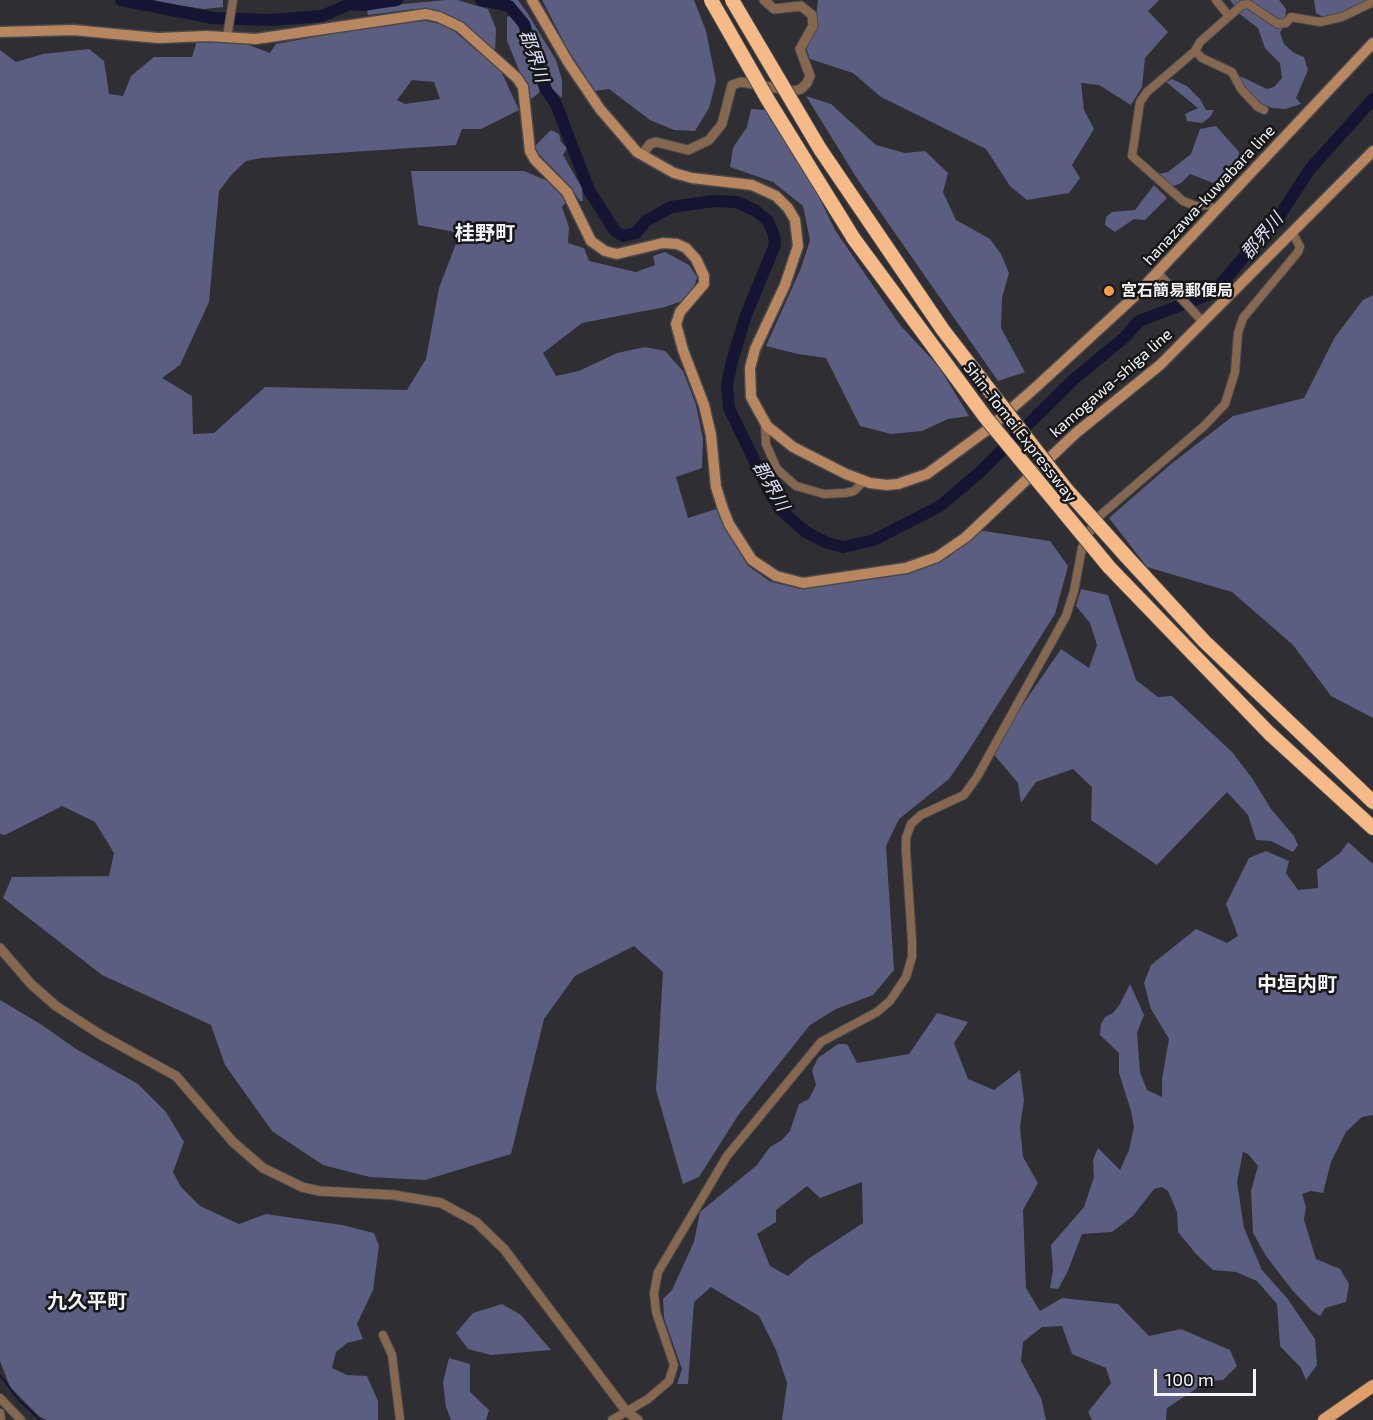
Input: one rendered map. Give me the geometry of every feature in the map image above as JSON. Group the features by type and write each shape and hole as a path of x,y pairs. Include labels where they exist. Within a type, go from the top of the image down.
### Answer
{"highway":[{"name":"Shin-Tomei Expressway","path":"711,0 768,100 854,238 986,418 1109,567 1269,733 1373,828"},
{"name":"Shin-Tomei Expressway","path":"732,0 820,149 943,330 1059,479 1204,641 1373,802"}],"main road":[{"name":"hanazawa-kuwabara line","path":"532,0 568,62 600,110 642,155 658,166 692,178 736,182 762,189 776,196 795,220 798,246 750,368 751,397 765,422 793,447 864,481 898,484 927,474 987,430 1160,274 1216,210 1373,44"},
{"name":"kamogawa-shiga line","path":"0,32 73,30 158,38 271,38 359,22 426,14 460,27 517,78 525,98 530,152 567,192 591,241 617,254 663,243 677,243 686,248 696,259 704,276 704,284 680,312 676,324 711,435 716,487 729,524 744,550 764,570 785,579 803,583 893,571 937,557 966,537 1076,433 1160,365 1199,318 1293,232 1373,151"},
{"path":"1324,1420 1373,1386"}],"street":[{"path":"227,37 231,25 233,0"},
{"path":"642,155 650,144 656,142 688,150 709,140 722,124 732,85 741,82 794,91 807,83 810,76 800,49 813,26 812,15 801,6 774,9 764,0"},
{"path":"1216,0 1228,15"},
{"path":"1216,210 1208,205 1196,206 1183,201 1132,156 1140,102 1167,73 1195,51 1200,42 1242,4 1248,4 1278,24 1286,23 1291,17 1320,22 1342,17 1373,2"},
{"path":"1195,51 1202,58 1232,72 1241,89 1264,110"},
{"path":"612,1420 664,1388 672,1374 674,1365 656,1312 654,1293 658,1272 727,1156 821,1042 852,1023 877,1012 890,1001 901,986 912,957 906,838 912,825 921,816 964,795 977,777 1066,616 1074,591 1082,548 1096,519 1204,426 1225,404 1235,372 1238,333 1243,318 1298,252 1299,248 1293,232"},
{"path":"1160,274 1199,318"},
{"path":"765,422 766,444 777,469 796,486 816,493 835,494 854,491 864,481"},
{"path":"0,948 31,984 56,1006 101,1035 176,1076 233,1142 263,1168 310,1189 339,1194 418,1198 441,1203 476,1221 504,1249 626,1411 638,1420"},
{"path":"384,1335 392,1355 400,1420"},
{"path":"0,1398 21,1420"},
{"path":"0,1413 1,1420"}],"shaded area":[{"path":"142,0 223,0 223,7 204,9"},
{"path":"457,0 488,9 496,29 495,52 436,11 414,9 368,15 367,11 382,6"},
{"path":"500,0 518,0 528,14 556,60 562,80 562,98 552,89 534,33 514,5"},
{"path":"542,0 694,0 706,31 716,81 709,108 695,131 674,130 650,120 609,89 595,91 568,50"},
{"path":"818,0 1159,0 1148,11 1168,32 1145,58 1142,87 1131,105 1099,85 1081,83 1084,110 1094,129 1072,165 1080,178 1069,193 1027,200 1010,186 986,149 881,97 853,73 810,59 803,39 816,17"},
{"path":"1230,0 1279,0 1286,9 1285,23 1280,33 1284,44 1294,53 1304,57 1308,70 1296,98 1301,104 1285,109 1272,108 1259,103 1243,86 1240,76 1267,89 1274,87 1282,78 1280,63 1265,48 1258,28 1241,15"},
{"path":"1314,0 1369,0 1328,20 1316,13"},
{"path":"512,15 530,45 532,65 540,92 531,99 507,41 507,17"},
{"path":"426,21 448,26 501,71 519,110 481,129 462,129 456,145 261,158 246,161 233,173 219,191 209,302 180,365 162,378 192,396 193,434 214,433 265,387 407,390 426,359 439,288 460,233 418,225 411,171 524,171 548,181 567,201 562,207 569,227 568,243 584,248 589,261 636,272 655,265 653,256 665,252 689,265 697,277 694,288 682,301 665,307 582,323 543,353 556,376 579,371 617,353 645,347 665,351 683,371 696,405 703,439 702,468 676,477 688,518 716,509 748,566 771,582 801,589 888,577 921,569 949,557 977,530 1050,541 1068,566 1055,614 967,753 949,779 899,819 886,846 894,970 873,995 836,1009 810,1025 739,1114 699,1177 683,1184 656,1090 663,972 634,946 575,976 544,1019 511,1154 425,1180 370,1177 323,1165 272,1131 225,1065 211,1025 102,975 3,898 12,877 109,876 114,853 95,822 62,806 5,835 0,834 0,50 16,62 43,54 89,49 104,61 109,94 123,96 131,76 154,57 192,57 197,41 241,42 270,53 276,44 396,22","holes":["412,80 434,82 440,99 405,104 397,100"]},
{"path":"1172,79 1187,86 1200,99 1206,110 1214,110 1210,117 1202,123 1187,121 1185,114 1198,108 1166,82"},
{"path":"806,96 831,104 876,145 905,153 925,151 948,173 943,192 956,220 990,239 1001,254 1009,273 1002,298 1001,328 1025,372 998,381 858,180"},
{"path":"751,109 765,110 819,197 835,230 900,325 939,367 969,416 948,419 922,431 891,434 860,426 826,358 766,346 801,268 810,240 803,206 773,182 730,167 733,148 747,127"},
{"path":"1216,126 1239,152 1238,163 1216,184 1190,174 1181,183 1171,187 1157,174 1168,172 1191,154 1200,129"},
{"path":"551,130 559,134 561,142 567,148 563,155 582,188 583,201 580,201 569,185 535,150 535,146"},
{"path":"1154,185 1167,198 1145,220 1134,219 1115,232 1105,225 1106,217 1112,212 1135,210"},
{"path":"1373,295 1373,718 1331,696 1293,645 1232,592 1147,567 1109,518 1171,464 1233,416 1304,398 1335,337 1363,300"},
{"path":"1081,589 1108,595 1136,680 1158,697 1172,696 1232,752 1252,778 1271,809 1294,836 1298,845 1293,852 1271,841 1256,840 1248,815 1227,792 1157,865 1091,820 1092,787 1073,769 1036,782 1021,803 1018,783 991,751 1061,649 1089,668 1097,645 1090,623 1076,606"},
{"path":"1348,842 1373,864 1373,1115 1362,1117 1346,1132 1331,1162 1323,1193 1311,1191 1302,1194 1306,1207 1304,1220 1316,1259 1340,1269 1349,1284 1346,1302 1325,1308 1320,1316 1293,1291 1266,1256 1253,1233 1251,1191 1258,1166 1248,1154 1243,1152 1237,1182 1244,1228 1262,1270 1287,1298 1315,1339 1317,1365 1306,1380 1301,1368 1280,1346 1277,1304 1257,1281 1236,1272 1213,1270 1196,1254 1178,1232 1177,1212 1168,1191 1162,1187 1154,1189 1133,1216 1112,1232 1082,1234 1067,1273 1058,1289 1050,1288 1053,1270 1051,1245 1084,1207 1094,1177 1093,1160 1098,1148 1120,1170 1129,1150 1134,1127 1119,1073 1119,1053 1100,1035 1101,1024 1105,1017 1113,1013 1120,1004 1130,984 1144,1015 1137,1033 1140,1072 1147,1090 1162,1097 1162,1079 1169,1039 1151,1009 1144,983 1151,965 1196,929 1227,943 1238,936 1226,904 1249,858 1266,851 1289,861 1286,873 1298,890 1318,888 1317,870 1340,853"},
{"path":"0,1000 76,1049 138,1084 166,1112 184,1142 173,1172 181,1187 200,1206 239,1224 266,1214 342,1225 374,1233 379,1246 373,1290 357,1324 363,1339 347,1343 336,1352 332,1368 347,1375 367,1376 378,1401 378,1420 47,1420 40,1417 10,1387 0,1361"},
{"path":"937,1013 968,1022 954,1043 968,1079 994,1090 1020,1070 1024,1100 1020,1127 1023,1157 1038,1183 1023,1210 1026,1288 1040,1311 1062,1298 1118,1304 1149,1336 1181,1329 1230,1350 1237,1366 1223,1380 1208,1381 1167,1408 1166,1420 1092,1420 1088,1412 1111,1383 1106,1368 1072,1354 1062,1326 1042,1327 1023,1342 1021,1361 1041,1398 1046,1420 782,1420 787,1383 776,1350 759,1316 711,1287 694,1302 688,1384 677,1384 682,1369 664,1318 663,1299 672,1290 694,1242 700,1212 757,1165 770,1147 782,1140 790,1131 799,1104 809,1099 816,1085 812,1070 818,1058 838,1044 847,1044 857,1063 909,1054","holes":["862,1182 863,1223 808,1259 788,1276 770,1266 757,1234 776,1222 776,1210 807,1186 820,1198"]},
{"path":"502,1304 521,1315 551,1350 491,1355 468,1349 456,1333 473,1313"},
{"path":"449,1358 470,1364 470,1392 489,1410 486,1420 451,1420 446,1407 443,1382"}],"waterway":[{"name":"郡界川","path":"121,0 213,18 271,20 322,16 350,4 362,5 397,0"},
{"name":"郡界川","path":"481,0 509,6 524,24 546,90 556,104 589,190 615,231 623,236 636,233 646,221 671,207 714,201 737,202 756,211 768,221 774,235 775,245 746,315 732,361 727,385 729,408 771,495 782,511 806,532 827,543 843,547 874,540 940,506 980,472 1073,380 1125,337 1139,321 1213,293 1280,215 1310,169 1373,99"},
{"path":"0,1375 19,1400 40,1420"}],"place":[{"name":"宮石簡易郵便局","path":"1109,291"}],"district":[{"name":"桂野町","path":"485,233"},
{"name":"中垣内町","path":"1297,984"},
{"name":"九久平町","path":"87,1301"}]}
